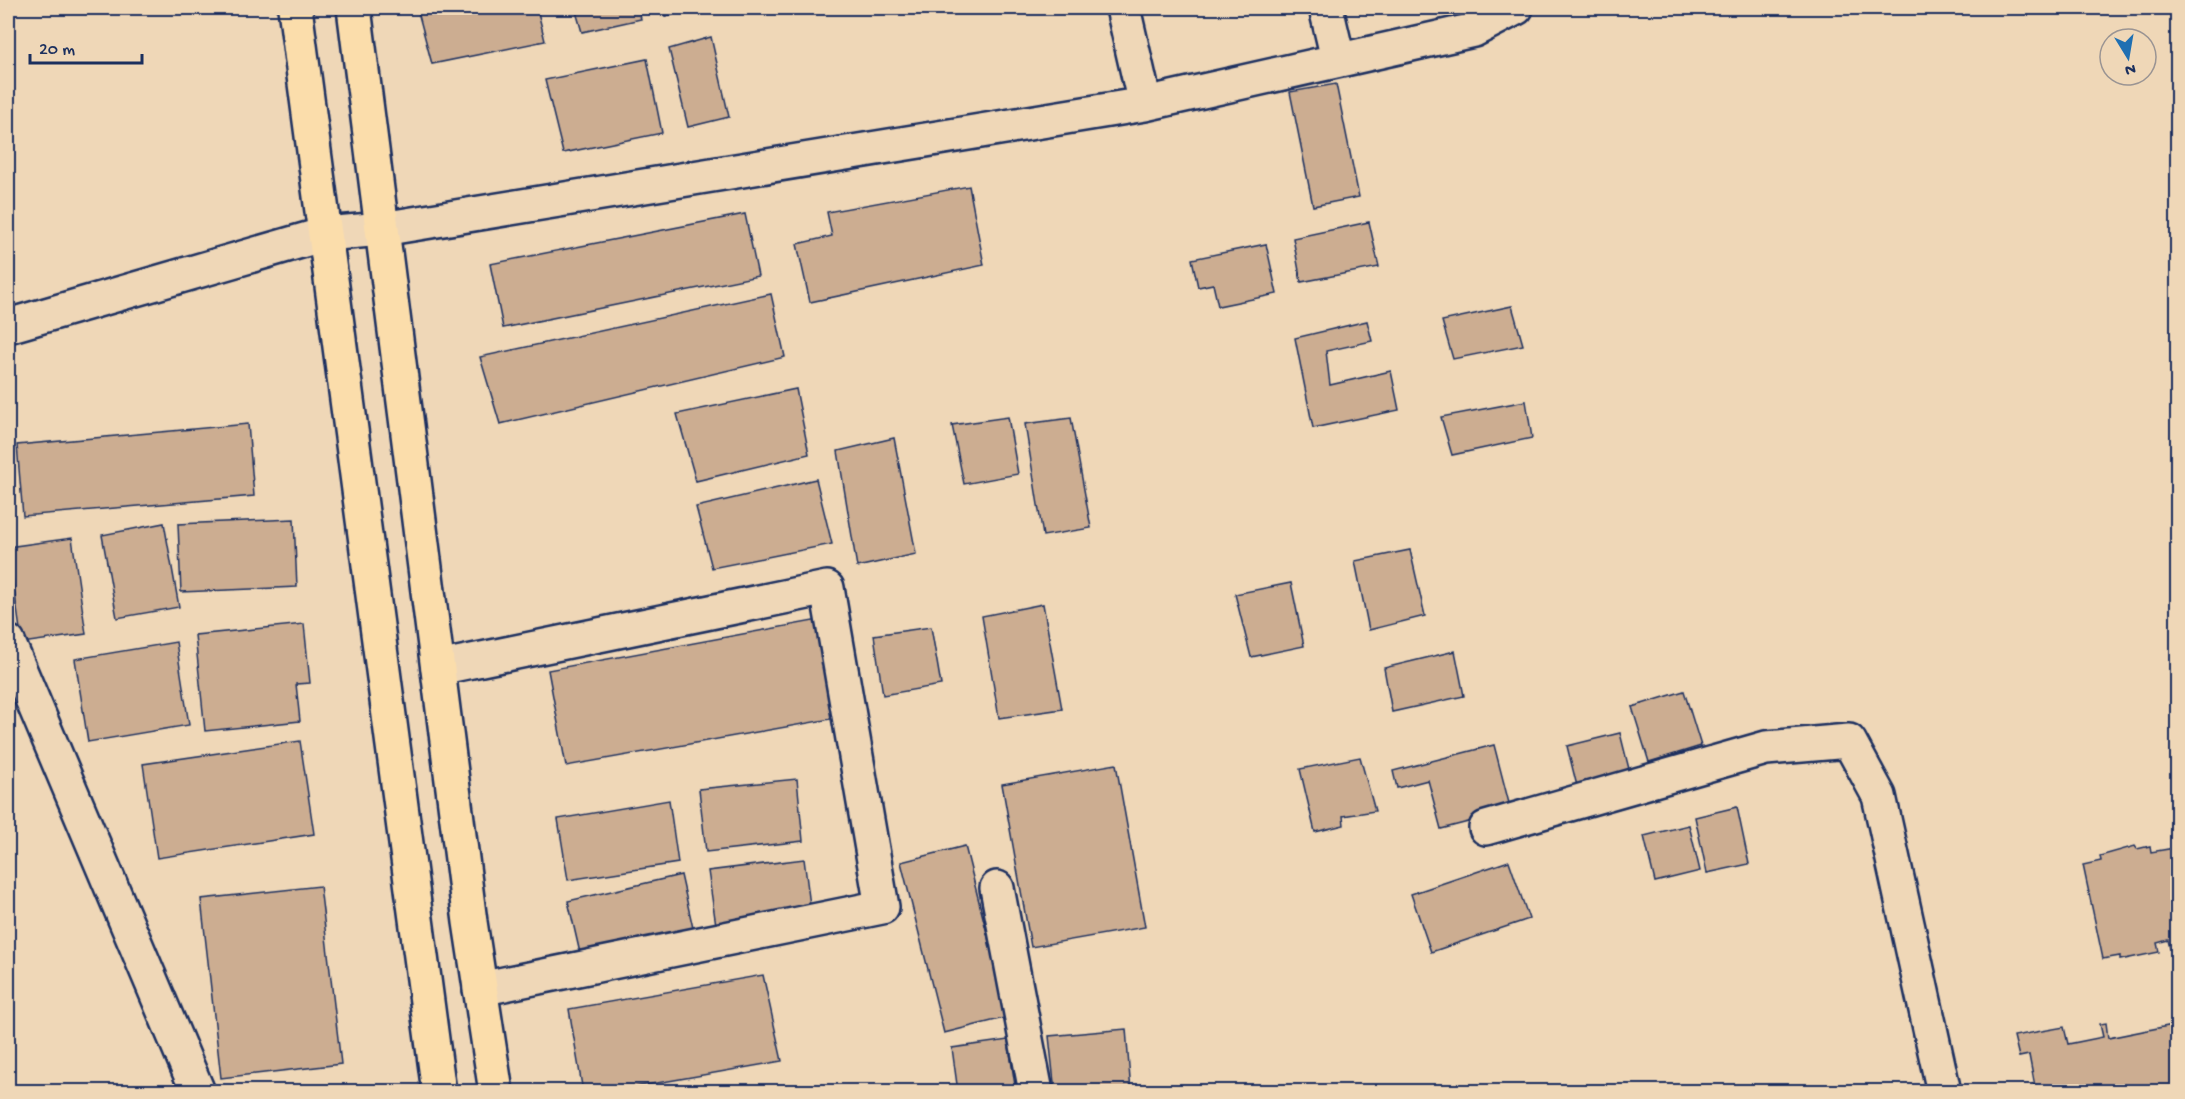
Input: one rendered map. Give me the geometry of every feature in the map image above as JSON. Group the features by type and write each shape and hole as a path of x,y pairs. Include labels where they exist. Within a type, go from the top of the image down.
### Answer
{"main road":[{"path":"295,8 439,1092"},
{"path":"354,8 480,989 496,1092"}],"street":[{"path":"1123,8 1145,104"},
{"path":"1326,8 1338,58"},
{"path":"8,326 325,234 382,229 1145,104 1338,58 1474,30 1516,8"},
{"path":"438,668 827,588 882,907 480,989"},
{"path":"8,642 198,1092"},
{"path":"1486,828 1766,748 1849,741 1879,796 1944,1092"},
{"path":"997,888 1036,1092"}],"building":[{"path":"417,8 537,8 545,41 432,64"},
{"path":"575,8 638,8 641,19 582,32"},
{"path":"663,8 705,8 665,16"},
{"path":"711,37 729,117 688,127 669,49"},
{"path":"647,59 662,133 563,153 545,80"},
{"path":"1336,84 1359,197 1313,206 1290,92"},
{"path":"969,186 984,265 810,302 797,244 832,236 827,212"},
{"path":"745,214 758,276 503,328 490,264"},
{"path":"1369,222 1379,267 1301,282 1293,238"},
{"path":"1266,244 1277,294 1218,306 1213,284 1198,287 1192,259"},
{"path":"771,294 785,357 500,424 480,357"},
{"path":"1512,306 1523,345 1453,359 1442,321"},
{"path":"1367,321 1372,341 1326,351 1330,385 1391,371 1399,410 1313,428 1295,338"},
{"path":"796,389 809,454 696,481 677,414"},
{"path":"1526,401 1532,438 1452,455 1441,417"},
{"path":"1008,417 1018,474 964,484 952,425"},
{"path":"1071,418 1091,528 1043,536 1025,424"},
{"path":"248,424 254,496 23,516 17,445"},
{"path":"894,438 916,554 857,567 838,451"},
{"path":"816,479 832,544 712,568 696,507"},
{"path":"294,519 297,587 181,592 178,524"},
{"path":"164,523 179,607 117,618 102,535"},
{"path":"72,538 86,634 22,643 8,547"},
{"path":"1410,550 1425,616 1369,630 1355,561"},
{"path":"1291,583 1304,646 1251,657 1235,594"},
{"path":"1043,604 1062,709 999,718 982,616"},
{"path":"824,619 842,717 566,766 548,670"},
{"path":"304,624 310,683 296,684 300,721 205,731 195,635"},
{"path":"931,627 941,685 883,695 874,635"},
{"path":"176,642 189,725 88,742 75,659"},
{"path":"1455,651 1464,696 1392,712 1384,668"},
{"path":"1684,691 1701,746 1649,762 1632,707"},
{"path":"1620,733 1631,777 1578,790 1567,746"},
{"path":"300,741 314,834 157,858 143,764"},
{"path":"1494,745 1511,811 1441,829 1428,780 1397,788 1393,771"},
{"path":"1360,757 1375,811 1343,816 1344,825 1315,832 1300,769"},
{"path":"1116,764 1145,927 1031,947 1002,784"},
{"path":"797,779 803,841 706,852 699,789"},
{"path":"669,800 678,863 568,880 558,819"},
{"path":"1737,807 1749,864 1707,873 1695,817"},
{"path":"1689,825 1700,871 1655,882 1644,836"},
{"path":"2178,844 2178,947 2170,948 2168,940 2157,943 2159,952 2120,960 2120,956 2103,959 2083,865 2101,861 2100,856 2135,846 2137,849 2150,846 2151,852 2174,848 2174,845"},
{"path":"965,846 1008,1017 944,1033 901,862"},
{"path":"804,859 811,913 716,925 708,871"},
{"path":"1509,861 1529,919 1431,952 1411,894"},
{"path":"681,875 693,928 580,953 568,901"},
{"path":"320,886 341,1064 221,1078 201,899"},
{"path":"763,975 782,1061 606,1092 583,1092 569,1009"},
{"path":"2106,1023 2108,1038 2178,1024 2178,1092 2036,1092 2029,1055 2019,1057 2014,1036 2064,1027 2068,1044 2103,1037 2100,1024"},
{"path":"1126,1029 1131,1092 1055,1092 1049,1036"},
{"path":"1008,1040 1016,1092 958,1092 952,1048"}]}
